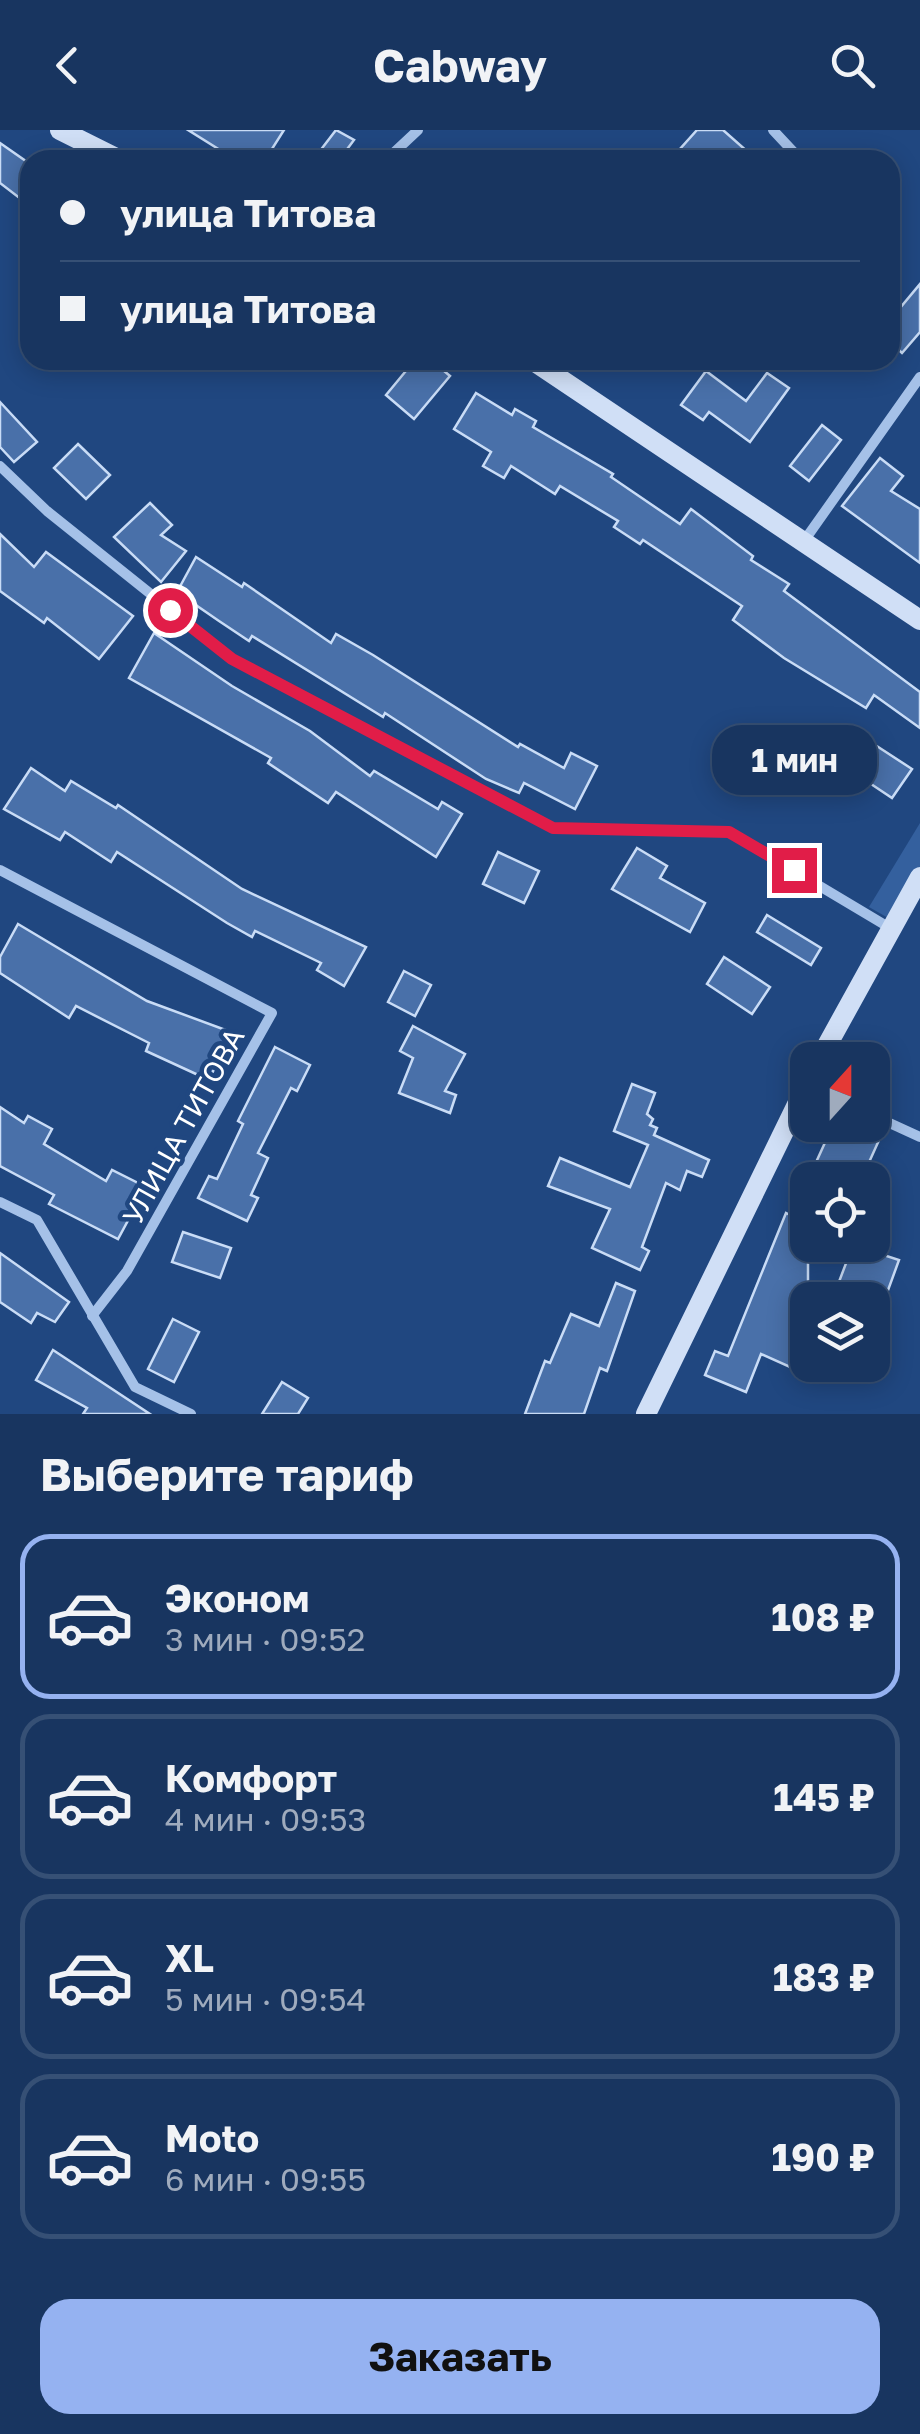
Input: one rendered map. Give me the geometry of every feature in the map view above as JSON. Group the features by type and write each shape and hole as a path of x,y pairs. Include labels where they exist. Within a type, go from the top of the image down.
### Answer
{"street":[{"path":"60,130 100,150"},
{"path":"397,150 418,130"},
{"path":"773,130 792,150"},
{"path":"547,370 920,620"},
{"path":"804,541 920,377"},
{"path":"0,466 47,511 232,659 553,828 729,832 890,928"},
{"name":"УЛИЦА ТИТОВА","path":"0,870 272,1014 127,1271 92,1316"},
{"path":"829,1042 920,877"},
{"path":"646,1414 790,1118"},
{"path":"890,1123 920,1137"},
{"path":"0,1202 37,1220 135,1387 191,1414"}],"shaded area":[{"path":"920,823 920,867 890,919 869,907"}],"building":[{"path":"188,130 284,130 271,150 220,150"},
{"path":"336,130 354,140 346,150 321,150"},
{"path":"697,130 723,130 746,150 681,150"},
{"path":"0,143 20,157 20,198 0,183"},
{"path":"920,284 920,332 902,353 900,351 900,308"},
{"path":"407,370 443,370 450,376 414,419 386,395"},
{"path":"706,371 746,401 767,373 789,388 750,442 709,412 703,420 681,405"},
{"path":"476,393 512,415 515,409 536,421 533,427 613,474 611,477 680,524 691,509 753,556 751,560 789,584 784,591 920,692 920,728 874,695 866,708 784,658 733,620 742,606 643,540 640,544 614,527 618,521 560,486 555,494 511,466 504,478 483,466 491,452 454,429"},
{"path":"0,402 37,442 14,462 0,447"},
{"path":"822,425 841,440 809,481 790,466"},
{"path":"78,444 110,475 86,499 54,468"},
{"path":"880,458 903,476 891,491 920,509 920,563 842,506"},
{"path":"150,503 172,525 161,535 186,551 161,582 114,537"},
{"path":"0,534 34,567 46,552 133,616 99,659 47,618 44,623 0,591"},
{"path":"196,557 242,587 244,583 331,643 336,634 373,655 518,747 520,744 564,768 571,753 597,766 575,809 524,783 519,793 486,779 385,713 383,717 252,636 249,641 177,592"},
{"path":"154,633 232,686 310,731 370,776 374,771 438,809 442,802 462,814 436,857 336,792 328,803 268,763 271,758 129,678"},
{"path":"869,741 912,769 892,798 850,770"},
{"path":"31,768 65,791 71,781 116,808 118,805 242,889 366,947 344,986 317,970 321,963 255,931 252,937 117,852 111,862 65,832 60,840 4,809"},
{"path":"637,848 667,866 660,878 705,903 690,932 612,889"},
{"path":"498,852 539,871 524,903 483,884"},
{"path":"767,915 821,948 811,965 757,932"},
{"path":"18,924 147,1001 231,1032 209,1080 146,1051 149,1043 76,1006 69,1018 0,973 0,957"},
{"path":"724,957 770,987 752,1014 707,984"},
{"path":"404,971 431,985 415,1016 388,1002"},
{"path":"413,1026 465,1054 445,1091 456,1095 450,1113 399,1093 413,1058 400,1051"},
{"path":"275,1047 310,1065 297,1091 291,1088 258,1153 268,1158 251,1195 258,1198 247,1221 198,1198 209,1176 217,1179 243,1124 238,1121"},
{"path":"632,1084 655,1093 647,1114 653,1119 650,1125 657,1128 654,1135 709,1160 702,1177 687,1171 680,1190 666,1183 642,1247 649,1251 640,1270 592,1248 610,1209 548,1186 560,1158 630,1187 648,1145 614,1131"},
{"path":"0,1107 24,1123 28,1116 52,1129 44,1144 106,1181 112,1170 146,1187 118,1239 49,1204 54,1195 0,1166"},
{"path":"825,1142 878,1142 869,1162 816,1162"},
{"path":"786,1213 790,1215 790,1262 808,1262 808,1282 790,1282 790,1367 761,1354 746,1392 705,1375 715,1351 728,1356"},
{"path":"183,1232 231,1248 220,1278 172,1262"},
{"path":"0,1253 69,1302 55,1322 37,1313 31,1323 0,1302"},
{"path":"890,1257 899,1260 890,1285 839,1282 847,1262 890,1262"},
{"path":"616,1283 635,1291 607,1371 600,1368 584,1414 525,1414 545,1361 550,1363 571,1314 599,1326"},
{"path":"173,1319 199,1332 174,1382 148,1369"},
{"path":"53,1350 150,1414 83,1414 87,1408 36,1380"},
{"path":"282,1382 308,1398 298,1414 262,1414"}],"route":[{"path":"170,610 232,659 553,828 729,832 794,870"}]}
